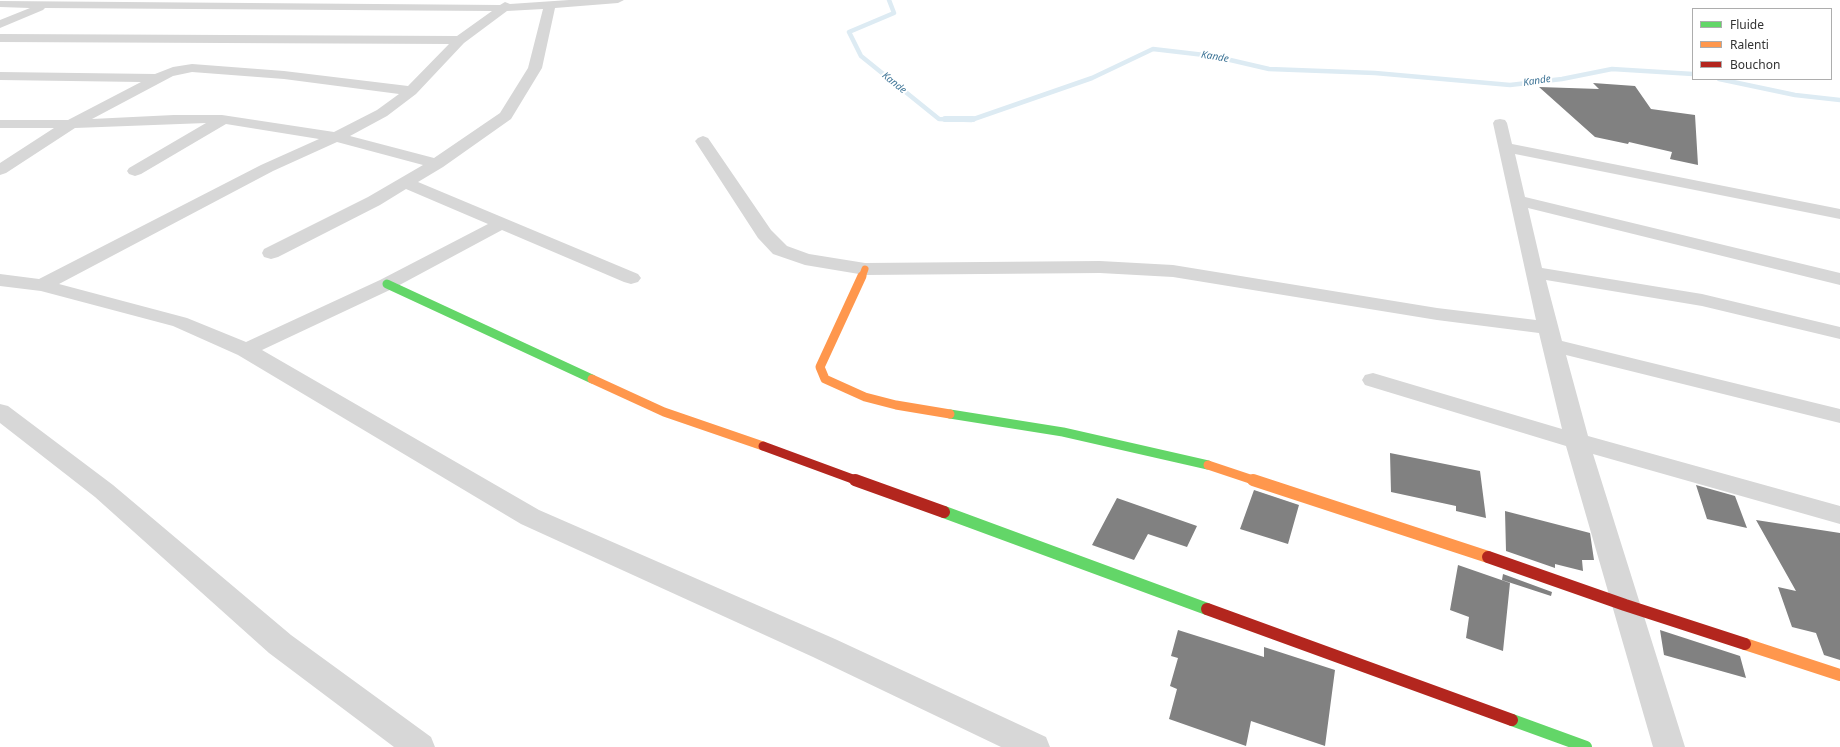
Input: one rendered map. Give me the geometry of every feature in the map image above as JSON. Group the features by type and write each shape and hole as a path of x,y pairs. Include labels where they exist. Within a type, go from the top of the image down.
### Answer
{"street":[{"path":"0,24 58,0"},
{"path":"0,4 550,5 618,0"},
{"path":"42,285 267,168 336,137 382,113 411,91 460,40 505,4"},
{"path":"271,253 374,201 405,183 437,164 506,116 535,68 550,5"},
{"path":"0,38 460,40"},
{"path":"0,170 71,124 158,78 178,70 192,68 284,75 411,91"},
{"path":"0,76 158,78"},
{"path":"0,124 71,124 174,119 222,120 336,137 437,164"},
{"path":"135,171 222,120"},
{"path":"1500,124 1534,272 1577,441 1625,605 1669,747"},
{"path":"703,141 764,234 780,250 805,259 865,268 1100,267 1173,271 1254,283 1437,314 1550,336 1840,416"},
{"path":"1505,147 1840,214"},
{"path":"405,183 631,278"},
{"path":"1517,200 1840,279"},
{"path":"246,350 387,284 503,223"},
{"path":"865,268 820,367 825,378 836,385 864,397 896,405 1063,432 1220,468 1439,540 1625,605 1840,675"},
{"path":"1534,272 1702,300 1840,333"},
{"path":"0,280 42,285 180,322 246,350 530,516 824,648 1034,747"},
{"path":"387,284 664,412 768,447 1586,747"},
{"path":"1373,380 1577,441 1840,515"},
{"path":"0,411 104,491 280,644 419,747"}],"building":[{"path":"1593,83 1635,86 1651,109 1695,115 1698,165 1670,159 1672,152 1629,142 1628,144 1595,137 1539,87 1599,89"},
{"path":"1390,453 1480,471 1486,518 1456,511 1456,506 1391,492"},
{"path":"1696,485 1735,496 1747,528 1707,519"},
{"path":"1254,490 1299,505 1288,544 1240,529"},
{"path":"1117,498 1197,526 1187,547 1148,534 1134,560 1092,545"},
{"path":"1505,511 1590,533 1594,560 1582,560 1583,571 1555,564 1555,568 1506,551"},
{"path":"1756,520 1840,533 1840,660 1824,655 1816,633 1792,627 1778,587 1796,591"},
{"path":"1458,565 1510,583 1503,651 1466,638 1469,617 1450,610"},
{"path":"1503,574 1552,592 1551,596 1502,580"},
{"path":"1178,630 1264,657 1264,647 1335,670 1325,746 1251,721 1246,746 1169,719 1177,689 1170,686 1178,658 1171,656"},
{"path":"1660,630 1740,656 1746,678 1664,655"}],"waterway":[{"name":"Kande","path":"889,0 894,13 849,32 861,56 939,119 971,120 1092,78 1153,49 1213,56 1269,69 1375,73 1510,85 1562,79 1612,69 1692,74"},
{"name":"Kande","path":"1724,80 1795,95 1840,100"},
{"name":"Kande","path":"945,119 973,119"}],"traffic: fast":[{"path":"387,284 592,379"},
{"path":"950,414 1063,432 1208,465"},
{"path":"944,512 1207,609"},
{"path":"1512,720 1586,747"}],"traffic: slow":[{"path":"865,269 820,367 825,379 865,397 896,405 950,414"},
{"path":"592,379 664,412 763,446"},
{"path":"1208,465 1488,557"},
{"path":"1745,644 1840,675"}],"traffic: jam":[{"path":"763,446 944,512"},
{"path":"1488,557 1625,605 1745,644"},
{"path":"1207,609 1512,720"}]}
